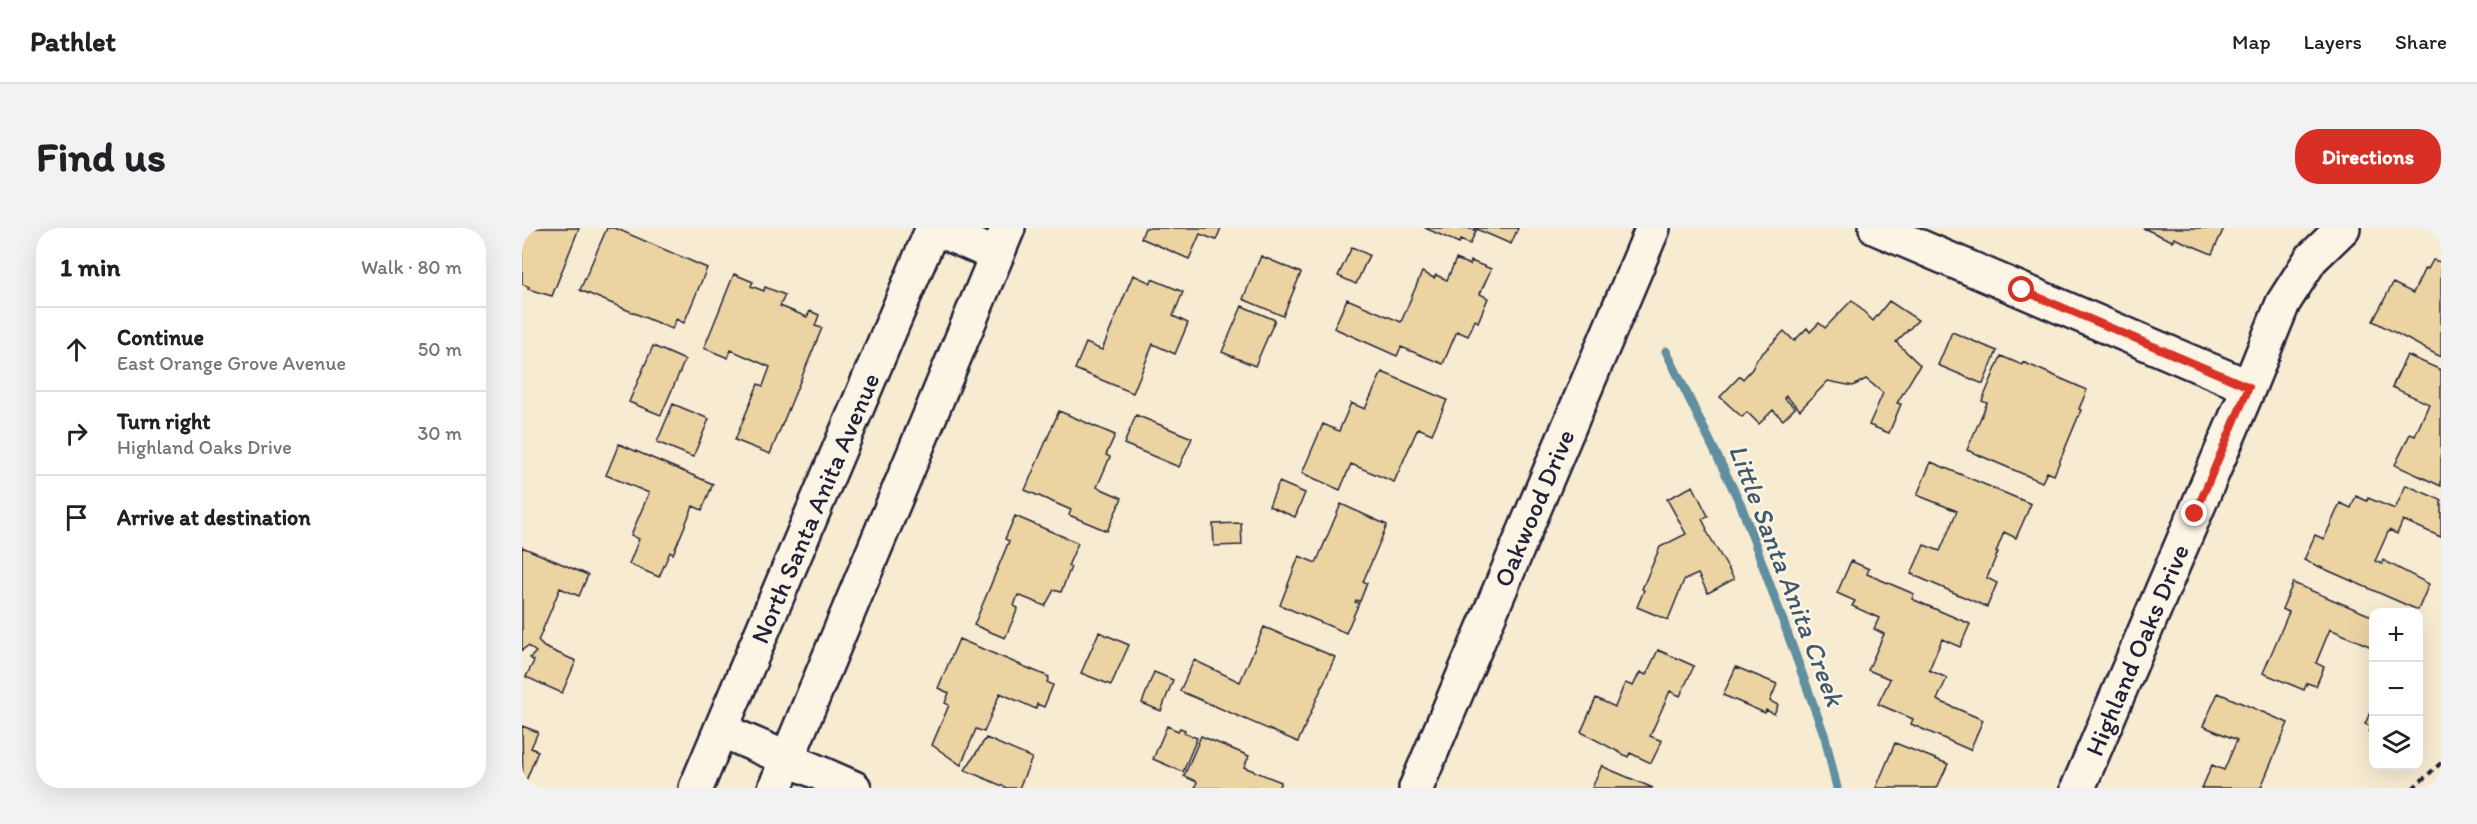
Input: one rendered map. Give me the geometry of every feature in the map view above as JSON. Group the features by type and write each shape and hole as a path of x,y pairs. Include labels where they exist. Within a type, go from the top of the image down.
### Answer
{"street":[{"path":"781,774 1002,241 934,228"},
{"name":"North Santa Anita Avenue","path":"696,788 934,228"},
{"name":"Oakwood Drive","path":"1416,788 1653,228"},
{"path":"1876,228 2249,387"},
{"name":"Highland Oaks Drive","path":"2078,788 2283,303 2294,282 2311,259 2343,228"},
{"path":"721,730 781,774 854,788"}],"path":[{"path":"2413,788 2441,763"}],"building":[{"path":"522,228 579,228 552,296 528,289 529,287 522,284"},
{"path":"607,228 615,228 707,268 684,323 676,319 672,329 580,290"},
{"path":"1145,228 1221,228 1216,240 1200,234 1189,259 1141,238"},
{"path":"1425,228 1468,228 1476,231 1470,244 1460,240 1459,243"},
{"path":"1474,228 1518,228 1511,244"},
{"path":"2143,228 2224,228 2212,254 2174,238 2172,241"},
{"path":"1352,247 1369,255 1356,284 1338,276"},
{"path":"1261,256 1301,273 1283,316 1243,299"},
{"path":"1456,259 1470,265 1471,261 1491,269 1480,294 1488,298 1478,322 1475,320 1468,336 1457,331 1443,364 1401,347 1397,356 1334,328 1347,299 1401,322 1422,272 1434,278 1436,275 1447,280"},
{"path":"2433,260 2441,262 2441,357 2373,321 2393,283 2413,293 2425,268 2428,269"},
{"path":"734,274 753,282 751,286 764,291 765,287 785,295 780,306 807,317 810,311 819,315 815,326 822,328 770,454 735,440 758,384 763,386 770,367 731,350 728,358 704,348"},
{"path":"1133,275 1151,283 1152,279 1183,292 1173,316 1188,323 1175,354 1153,344 1133,393 1075,369 1086,343 1102,350"},
{"path":"1852,300 1873,321 1889,301 1918,320 1896,342 1920,365 1897,403 1901,404 1889,433 1869,425 1883,393 1866,379 1853,386 1828,381 1800,410 1786,396 1784,398 1795,408 1783,420 1773,410 1759,424 1747,412 1742,417 1720,397 1740,376 1743,379 1757,359 1784,331 1794,341 1807,328 1810,332 1819,323 1825,328"},
{"path":"1242,306 1275,320 1255,366 1222,352"},
{"path":"1952,332 1997,351 1983,384 1938,365"},
{"path":"653,346 685,360 661,415 629,402"},
{"path":"2407,355 2441,370 2441,486 2395,465 2410,434 2415,436 2429,404 2392,387"},
{"path":"2001,356 2022,365 2023,362 2087,390 2054,475 2047,472 2042,482 1967,450 1987,403 1982,401"},
{"path":"1382,372 1447,400 1432,434 1418,428 1394,482 1351,464 1340,490 1302,473 1323,424 1339,431 1351,403 1365,409"},
{"path":"673,404 709,419 693,457 657,442"},
{"path":"1059,411 1115,435 1106,455 1110,457 1097,487 1122,498 1107,531 1069,515 1071,510 1025,490"},
{"path":"1136,415 1192,438 1179,467 1124,444"},
{"path":"619,444 713,484 702,510 693,506 673,554 670,552 659,577 629,564 639,539 631,535 649,493 606,475"},
{"path":"1931,462 2031,504 2016,538 2004,532 1987,578 1997,583 1987,607 1911,574 1924,545 1940,551 1957,511 1917,495"},
{"path":"1279,482 1305,493 1295,517 1269,506"},
{"path":"2406,485 2441,500 2441,537 2403,520 2397,534 2389,530 2375,561 2382,564 2383,560 2429,584 2419,608 2413,608 2304,560 2315,535 2324,539 2340,503 2351,508 2356,496 2367,501 2368,498 2395,509"},
{"path":"1693,486 1708,516 1702,519 1706,530 1734,579 1708,593 1698,574 1684,580 1668,620 1637,607 1660,547 1686,534 1667,499"},
{"path":"1341,504 1387,525 1363,582 1367,583 1360,601 1355,602 1359,603 1346,633 1280,605 1299,556 1316,563"},
{"path":"1015,516 1078,543 1068,566 1071,567 1061,592 1054,590 1045,606 1018,595 1014,606 1018,608 1005,638 974,625 1009,541 1005,539"},
{"path":"1241,523 1242,545 1214,546 1213,524"},
{"path":"522,547 588,575 579,596 560,588 538,641 544,647 576,661 562,693 526,677 534,661 530,658 536,652 528,646 522,650"},
{"path":"1851,561 1869,569 1867,574 1914,594 1912,599 1970,624 1960,647 1942,639 1929,670 1947,678 1937,700 1983,720 1970,750 1911,724 1913,719 1878,704 1890,679 1868,670 1884,634 1874,629 1879,618 1852,606 1855,601 1837,593"},
{"path":"2293,583 2369,615 2369,646 2330,629 2316,663 2324,667 2316,686 2307,683 2304,690 2263,673 2289,612 2282,609"},
{"path":"1264,627 1335,657 1298,742 1180,691 1194,660 1240,682"},
{"path":"1099,632 1129,645 1111,685 1081,673"},
{"path":"959,639 1049,677 1047,682 1053,685 1044,707 1037,704 1036,709 1000,693 984,732 976,729 961,765 932,745 949,705 945,703 949,693 938,688"},
{"path":"1658,650 1694,666 1680,696 1670,691 1650,736 1662,741 1651,763 1630,753 1628,757 1581,732 1596,698 1615,707 1625,683 1633,686 1640,672 1646,675"},
{"path":"1736,667 1777,684 1770,701 1778,705 1774,714 1766,710 1765,713 1723,695"},
{"path":"1154,672 1173,680 1161,711 1142,703"},
{"path":"2218,693 2288,723 2261,787 2264,788 2202,788 2212,765 2224,770 2237,740 2203,726"},
{"path":"522,726 538,732 531,748 538,751 523,788"},
{"path":"1167,726 1178,731 1180,728 1185,730 1184,733 1197,738 1183,772 1153,759"},
{"path":"1201,736 1249,756 1244,767 1281,782 1278,788 1195,788 1197,782 1184,776"},
{"path":"986,738 1032,758 1019,788 1007,788 965,770"},
{"path":"1895,743 1948,764 1937,788 1876,788"},
{"path":"1602,765 1606,768 1653,788 1592,788"}],"waterway":[{"name":"Little Santa Anita Creek","path":"1666,351 1741,505 1825,737 1837,788"}],"route":[{"path":"2022,290 2249,387 2195,514"}]}
